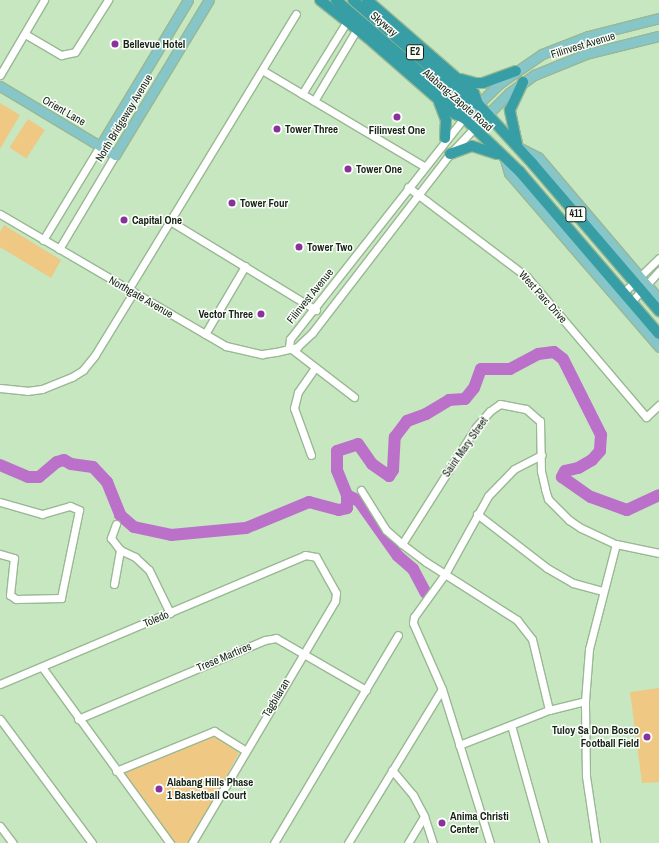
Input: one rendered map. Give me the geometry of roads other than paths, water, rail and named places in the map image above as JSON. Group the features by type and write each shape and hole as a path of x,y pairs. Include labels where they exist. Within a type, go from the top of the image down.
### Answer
{"highway":[{"name":"Alabang-Zapote Road","path":"320,0 433,93 455,114 464,118 520,172 659,334"},
{"name":"Skyway","path":"336,0 461,108 464,118"},
{"name":"Skyway","path":"353,0 468,100 478,104"},
{"name":"Alabang-Zapote Road","path":"367,0 474,93 478,104 637,279 659,310"},
{"path":"453,74 475,83 495,80 516,71"},
{"path":"517,146 510,110 523,82"},
{"path":"433,93 444,111 445,138"},
{"path":"450,154 472,146 506,159"}],"main road":[{"name":"North Bridgeway Avenue","path":"100,146 188,0"},
{"name":"North Bridgeway Avenue","path":"115,156 209,0"},
{"name":"Filinvest Avenue","path":"464,118 516,71 559,46 659,18"},
{"name":"Filinvest Avenue","path":"474,128 487,114 523,82 552,66 580,56 659,36"},
{"name":"Orient Lane","path":"0,86 115,156"},
{"name":"Alabang-Zapote Road","path":"506,159 510,172 659,347"},
{"name":"Alabang-Zapote Road","path":"644,287 659,299"}],"street":[{"path":"0,75 44,0"},
{"path":"25,34 61,54 75,52 108,0"},
{"path":"0,388 27,391 42,389 72,377 82,370 95,355 170,220 296,14"},
{"path":"302,94 347,21"},
{"path":"314,101 357,29"},
{"path":"262,70 424,166"},
{"name":"Filinvest Avenue","path":"464,118 445,138 316,310 290,339 289,347 297,347 312,333 450,154 474,128"},
{"name":"North Bridgeway Avenue","path":"43,240 100,146"},
{"name":"North Bridgeway Avenue","path":"59,249 115,156"},
{"name":"West Parc Drive","path":"408,187 527,276 646,417 659,405"},
{"name":"Northgate Avenue","path":"0,214 205,334 242,351 262,354 289,347"},
{"path":"170,220 316,310"},
{"path":"623,293 659,258"},
{"path":"205,334 245,266"},
{"path":"631,302 659,271"},
{"path":"289,347 314,369 354,397"},
{"path":"311,455 294,408 298,392 314,369"},
{"name":"Saint Mary Street","path":"402,544 476,427 490,411 500,404 526,409 540,421 542,455 541,471 548,499 581,528 616,544 659,553"},
{"path":"490,843 442,689 413,623 415,611 445,574 477,514 501,481 514,469 542,455"},
{"path":"361,490 386,530 402,544 445,574 517,620 532,639 549,710"},
{"path":"0,502 42,514 70,506 79,510 60,598 16,599 10,595 14,558 0,554"},
{"path":"477,514 547,568 573,583 602,591"},
{"path":"116,524 111,538 120,550 135,557 149,570 170,613"},
{"path":"596,843 586,776 585,701 589,649 602,591 616,544"},
{"path":"114,584 120,550"},
{"name":"Toledo","path":"0,684 311,555"},
{"name":"Tagbilaran","path":"192,843 245,750 336,597 316,558 311,555"},
{"path":"274,843 398,635"},
{"name":"Trese Martires","path":"78,719 265,640 276,638 366,690"},
{"path":"42,667 78,719 170,843"},
{"path":"348,843 442,689"},
{"path":"459,745 549,710 585,701"},
{"path":"0,719 92,843"},
{"path":"511,725 544,843"},
{"path":"116,771 214,731 245,750"},
{"path":"392,770 413,795 424,816 433,843"},
{"path":"408,843 424,816"},
{"path":"0,826 13,843"}],"waterway":[{"path":"0,465 28,477 39,477 57,462 64,460 71,464 93,467 107,482 120,515 134,527 171,535 246,528 309,502 339,510 347,508 347,495 337,470 337,451 358,444 372,464 389,476 393,470 395,437 407,421 426,414 449,400 465,399 474,388 481,369 510,369 538,354 554,352 563,359 601,435 600,451 592,460 578,468 565,471 562,477 591,497 627,510 659,495"},
{"path":"347,495 359,501 398,556 413,569 426,593"}],"place":[{"name":"Bellevue Hotel","path":"115,44"},
{"name":"Filinvest One","path":"397,117"},
{"name":"Tower Three","path":"277,129"},
{"name":"Tower One","path":"348,169"},
{"name":"Tower Four","path":"232,203"},
{"name":"Capital One","path":"124,220"},
{"name":"Tower Two","path":"299,247"},
{"name":"Vector Three","path":"261,314"},
{"name":"Tuloy Sa Don Bosco Football Field","path":"647,737"},
{"name":"Alabang Hills Phase 1 Basketball Court","path":"159,789"},
{"name":"Anima Christi Center","path":"442,823"}]}
